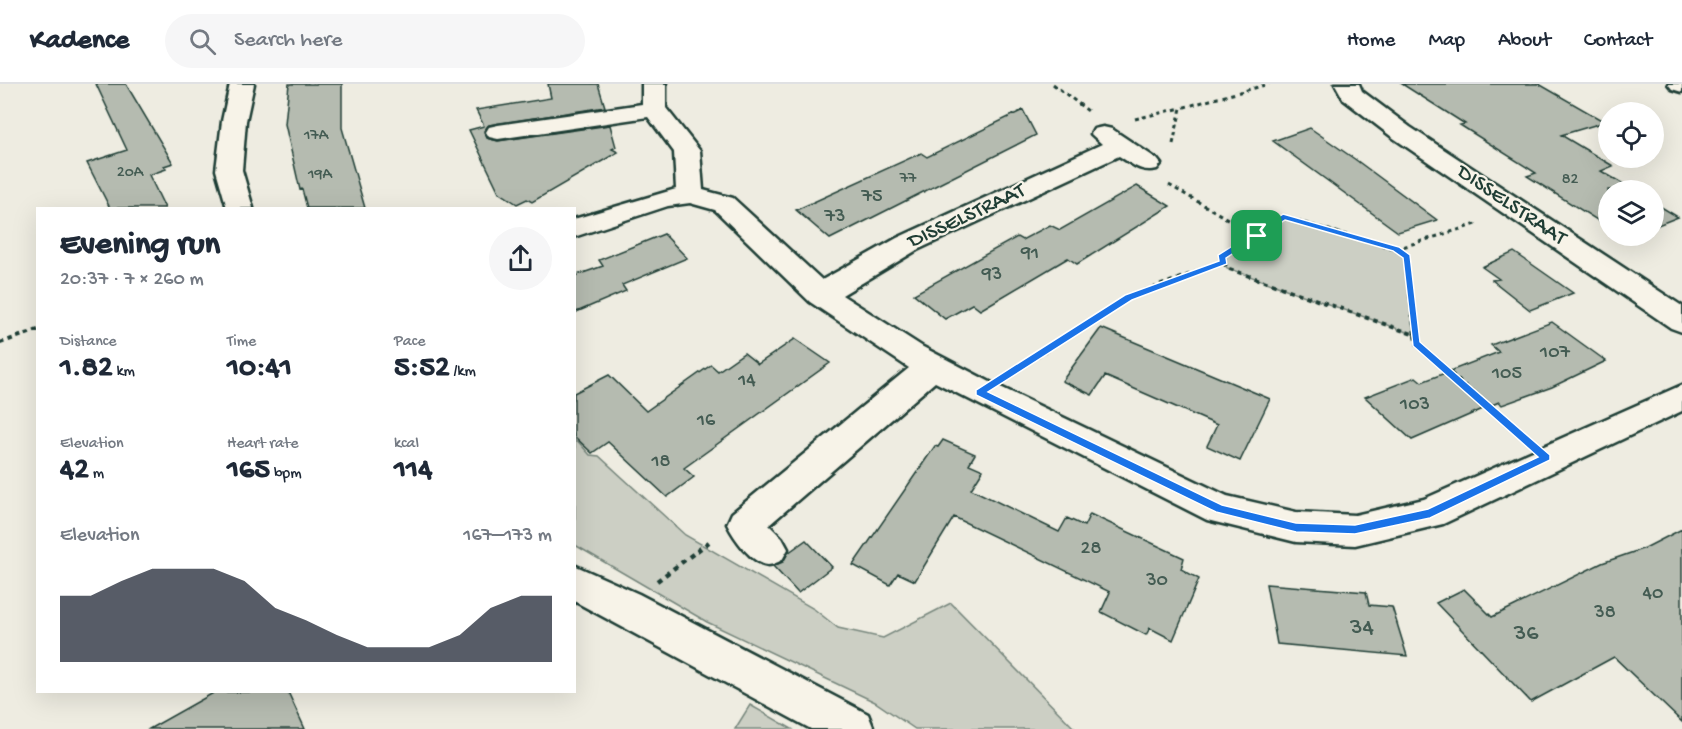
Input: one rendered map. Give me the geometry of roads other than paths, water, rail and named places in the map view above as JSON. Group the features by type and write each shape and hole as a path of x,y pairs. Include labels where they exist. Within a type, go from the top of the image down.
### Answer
{"street":[{"path":"240,207 229,170 234,121 242,84"},
{"path":"654,84 654,109 687,151 690,195"},
{"name":"DISSELSTRAAT","path":"1347,84 1352,95 1401,132 1682,321"},
{"path":"498,132 654,109"},
{"name":"DISSELSTRAAT","path":"820,295 905,245 1020,192 1074,171 1110,136 1148,164"},
{"path":"576,227 664,199 690,195 724,204 820,295 932,366 980,392 1220,509 1296,527 1355,530 1430,513 1682,397"},
{"path":"769,549 745,524 932,366"},
{"path":"576,583 626,606 853,729"}]}
